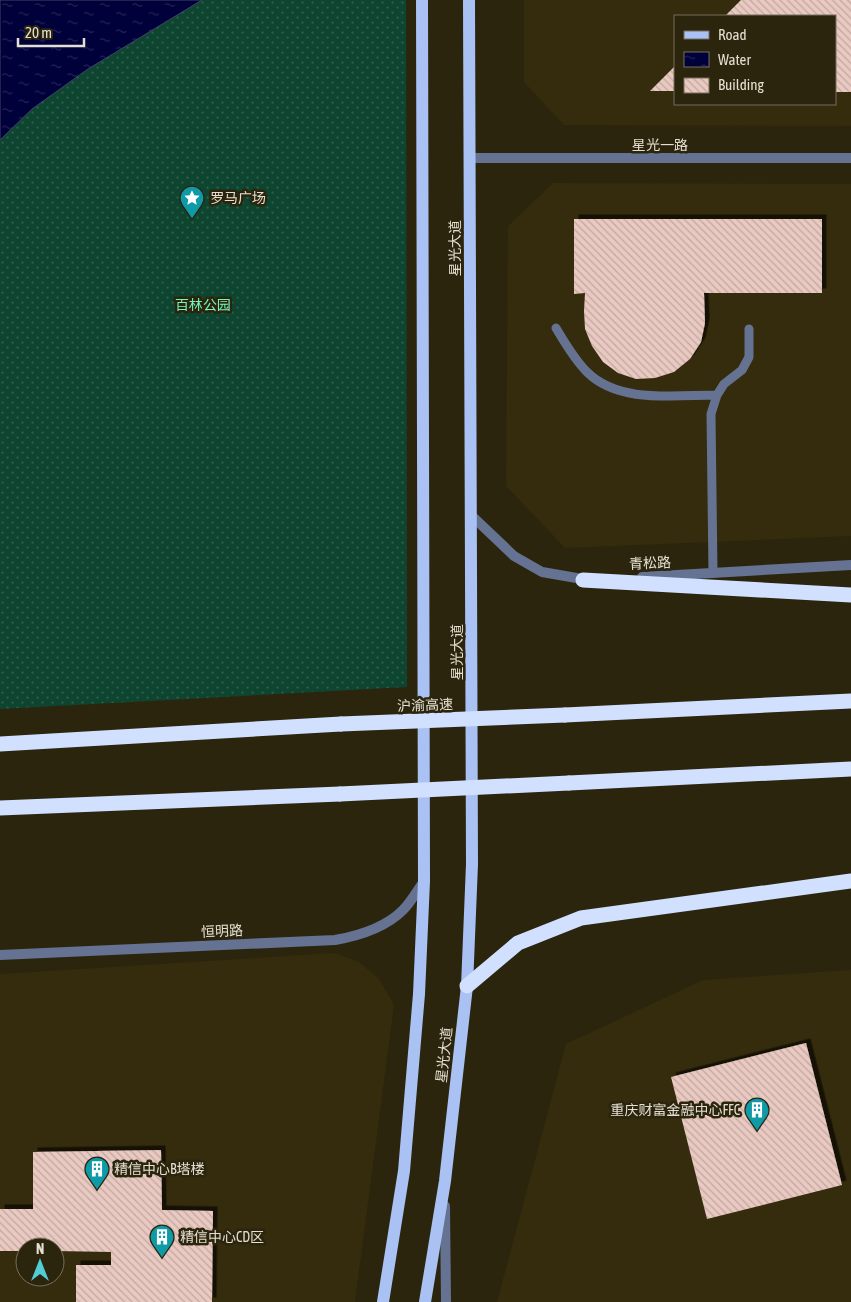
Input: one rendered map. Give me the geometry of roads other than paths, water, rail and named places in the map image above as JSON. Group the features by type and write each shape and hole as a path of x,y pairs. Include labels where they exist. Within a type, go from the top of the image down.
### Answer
{"highway":[{"path":"583,580 851,595"},
{"name":"沪渝高速","path":"7,743 341,724 566,716 851,701"},
{"path":"0,808 340,794 851,769"},
{"path":"466,986 518,943 581,918 851,882"}],"main road":[{"path":"383,1302 404,1171 420,994 424,882 422,0"},
{"name":"星光大道","path":"425,1302 445,1181 466,986 472,864 469,0"}],"street":[{"name":"星光一路","path":"469,158 851,158"},
{"name":"青松路","path":"472,516 514,556 542,572 583,580 851,565"},
{"name":"恒明路","path":"0,955 343,939 358,936 402,911 424,882"},
{"path":"445,1181 446,1302"}],"lane":[{"path":"556,328 572,354 588,373 607,386 639,395 716,395"},
{"path":"713,573 711,414 716,395 724,384 742,370 749,357 749,329"}],"water":[{"path":"0,0 202,0 88,69 32,109 0,140"}],"place":[{"name":"罗马广场","path":"192,219"},
{"name":"重庆财富金融中心FFC","path":"757,1131"},
{"name":"精信中心B塔楼","path":"97,1190"},
{"name":"精信中心CD区","path":"162,1258"}],"park label":[{"name":"百林公园","path":"203,305"}]}
